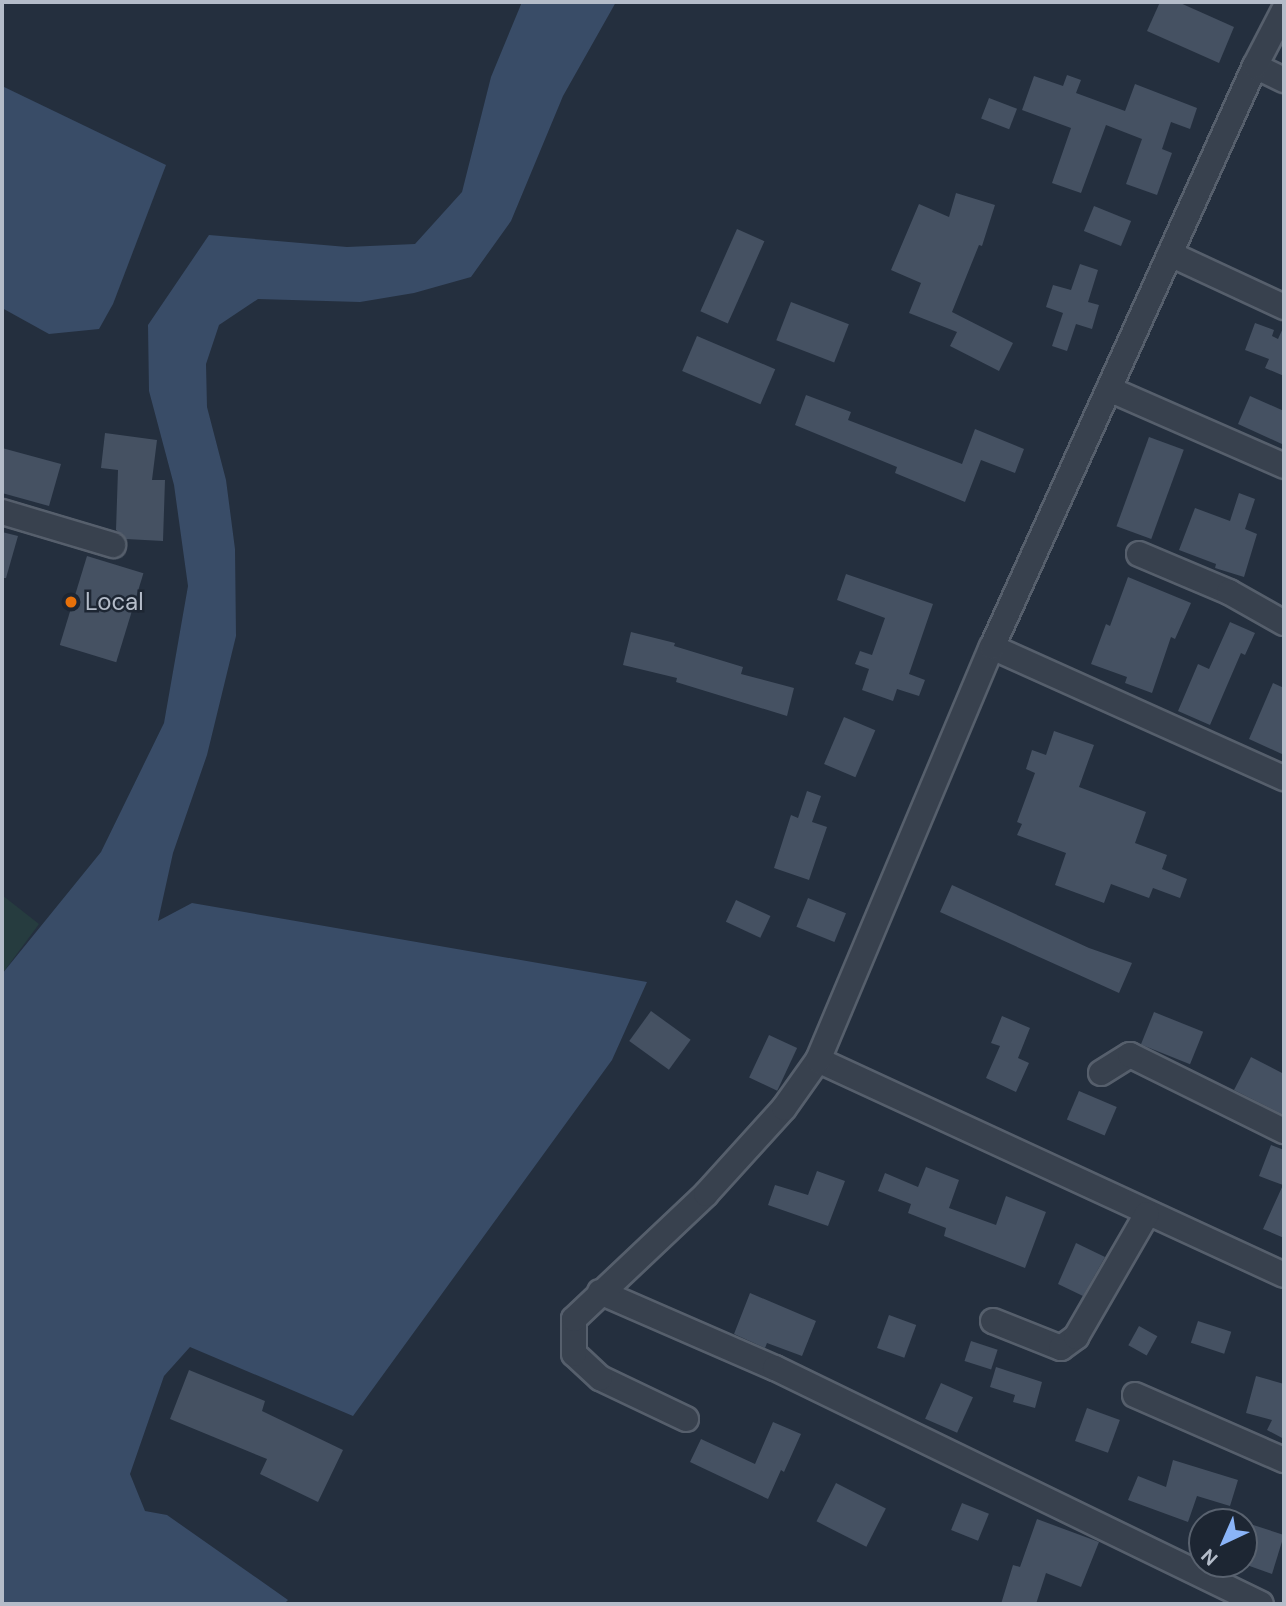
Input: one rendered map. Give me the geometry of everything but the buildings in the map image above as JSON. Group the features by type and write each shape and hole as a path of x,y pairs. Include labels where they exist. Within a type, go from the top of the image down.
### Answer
{"street":[{"path":"686,1419 600,1378 574,1354 574,1319 706,1194 783,1108 818,1060 992,647 1255,66 1284,10"},
{"path":"1255,66 1284,80"},
{"path":"1170,254 1284,307"},
{"path":"1109,389 1284,466"},
{"path":"2,512 113,545"},
{"path":"1139,554 1229,592 1284,623"},
{"path":"992,647 1284,778"},
{"path":"1101,1073 1129,1055 1284,1131"},
{"path":"818,1060 1284,1275"},
{"path":"993,1321 1061,1348 1076,1337 1147,1214"},
{"path":"600,1292 775,1368 1261,1604"},
{"path":"1135,1395 1284,1460"}],"green space":[{"path":"2,895 39,924 2,974"}],"water":[{"path":"522,2 616,2 563,96 511,221 471,277 414,293 360,302 258,299 219,325 206,364 207,407 226,480 235,549 236,636 207,755 173,853 158,921 192,903 647,982 612,1060 353,1416 190,1347 164,1376 130,1474 145,1511 167,1515 288,1600 284,1604 2,1604 2,974 101,852 164,723 188,586 174,485 149,391 148,325 209,235 347,247 415,244 462,192 491,77"},
{"path":"2,86 166,165 113,304 99,329 49,334 2,308"}],"place":[{"name":"Local","path":"71,602"}]}
